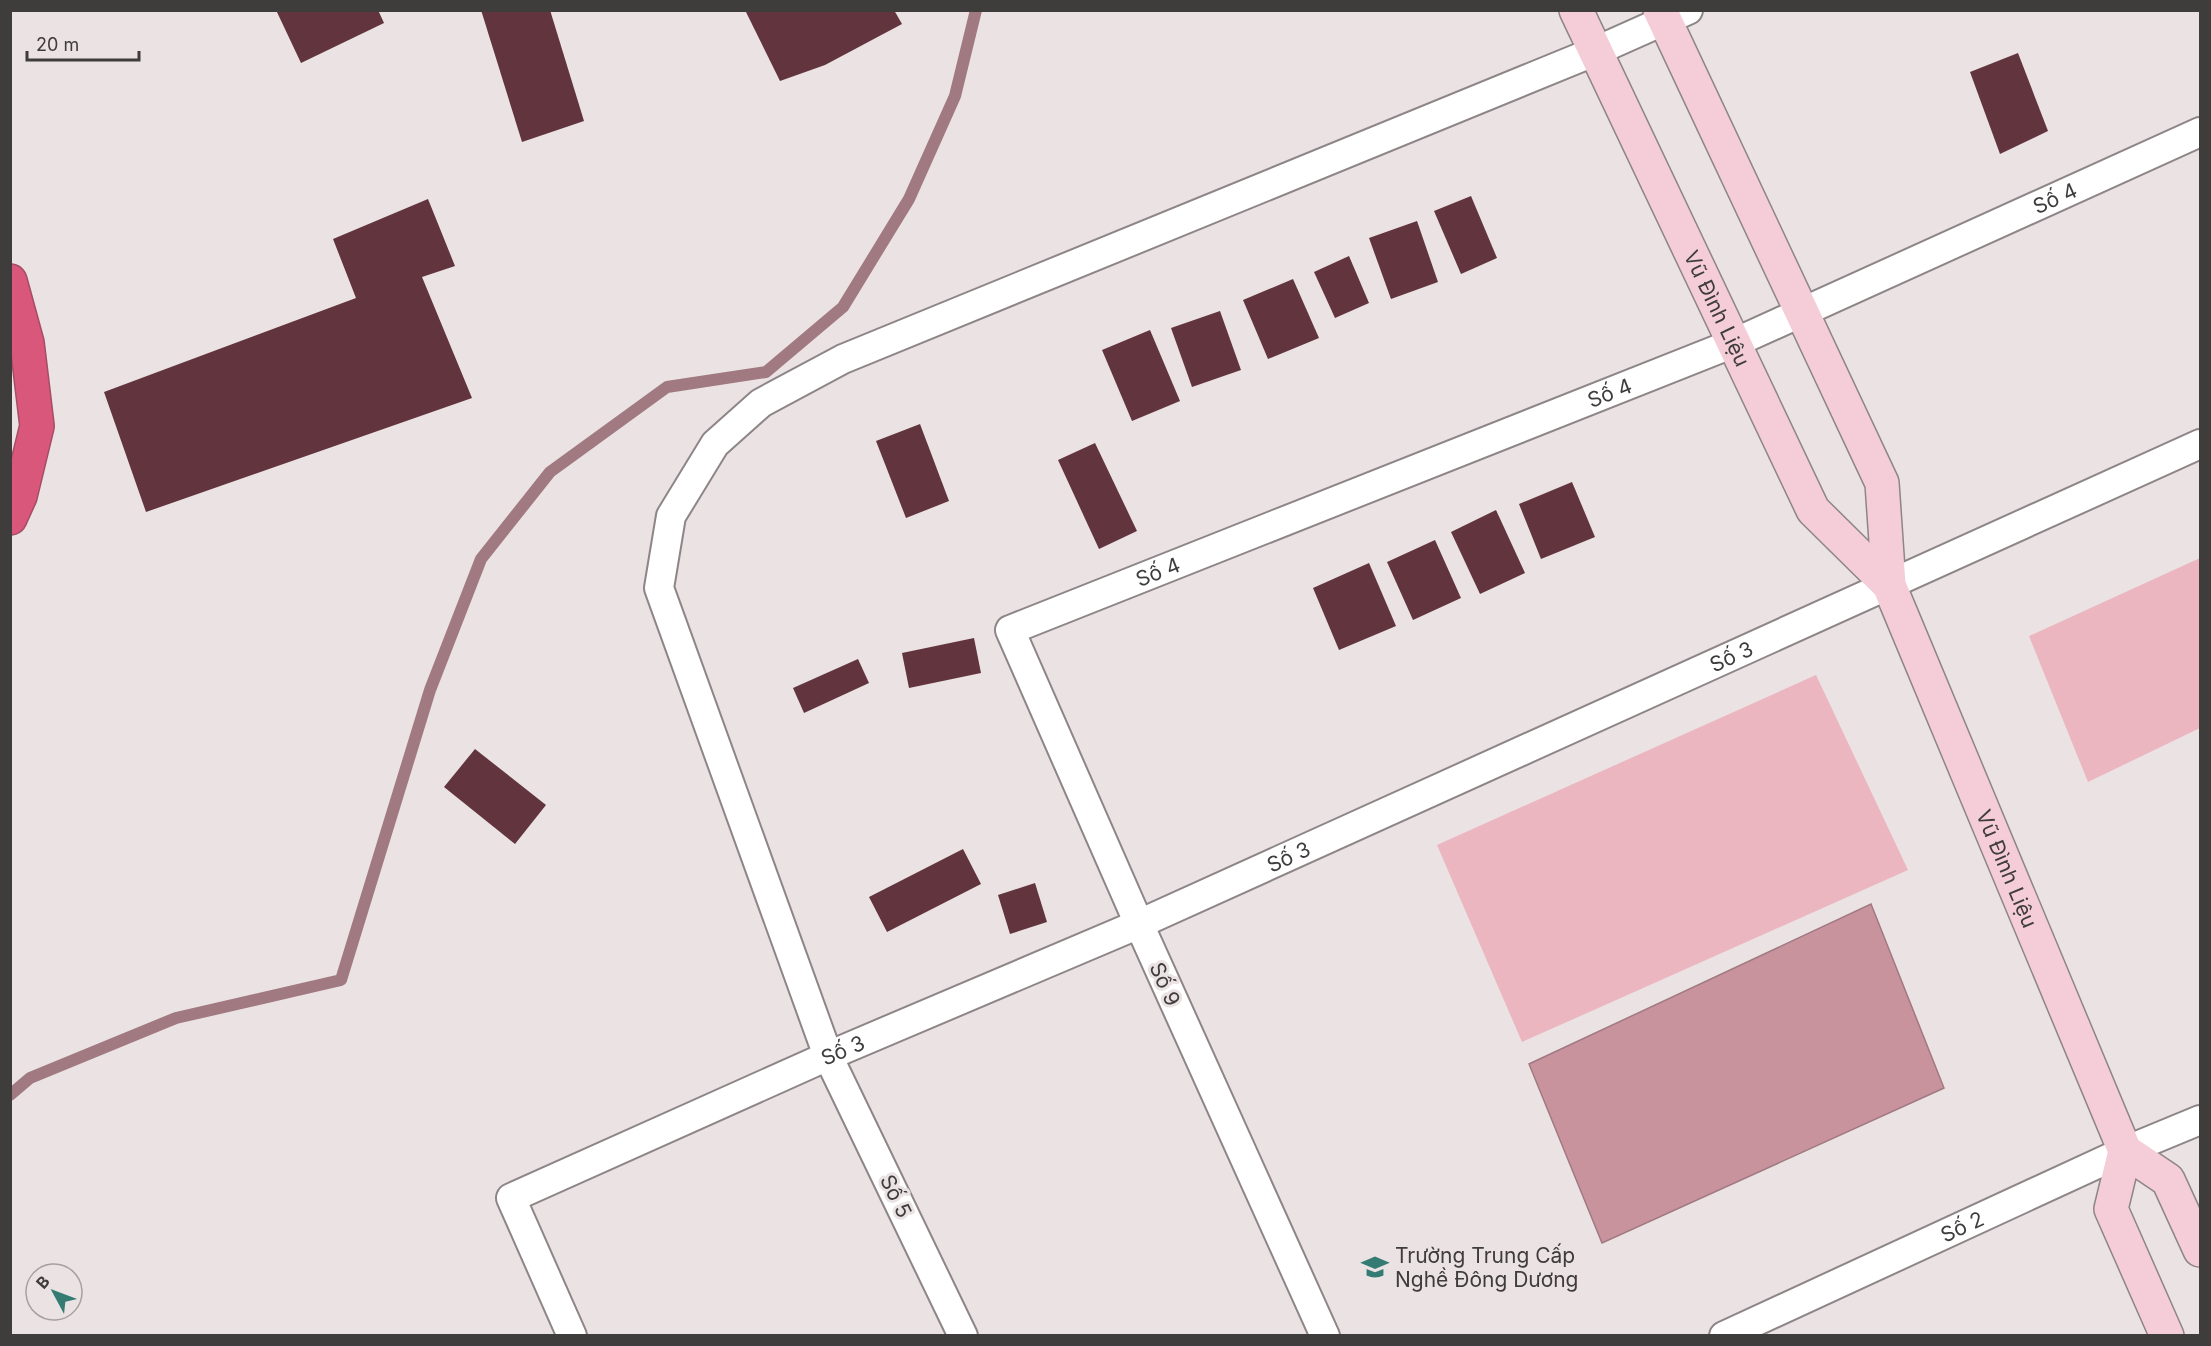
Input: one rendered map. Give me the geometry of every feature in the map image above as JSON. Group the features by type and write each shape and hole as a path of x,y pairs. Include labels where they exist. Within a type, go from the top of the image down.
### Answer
{"highway":[{"path":"10,281 27,343 37,426 20,496 10,518"}],"street":[{"name":"Vũ Đình Liệu","path":"1576,10 1813,510 1889,585"},
{"name":"Vũ Đình Liệu","path":"1671,14 1802,312 1882,483 1889,585 2125,1151"},
{"path":"1596,51 1671,14"},
{"name":"Số 5","path":"963,1335 828,1056 659,588 670,516 716,444 761,403 843,359 1596,51"},
{"name":"Số 4","path":"1010,630 1734,343 2200,132"},
{"name":"Số 3","path":"572,1335 511,1198 828,1056 1139,924 2200,444"},
{"name":"Số 9","path":"1010,630 1139,924 1325,1335"},
{"name":"Số 2","path":"1724,1335 2125,1151 2200,1120"},
{"path":"2167,1335 2111,1209 2125,1151 2168,1180 2200,1250"}],"shaded area":[{"path":"2200,558 2200,728 2088,782 2029,636"},
{"path":"1816,675 1908,870 1522,1042 1437,845"},
{"path":"1871,904 1944,1088 1602,1243 1529,1064"}],"building":[{"path":"276,10 378,10 384,23 301,63"},
{"path":"481,10 550,10 584,121 522,142"},
{"path":"745,10 894,10 902,24 825,65 780,81"},
{"path":"2018,53 2048,131 2000,154 1970,72"},
{"path":"1471,196 1497,258 1461,274 1434,211"},
{"path":"428,199 455,266 422,277 472,398 146,512 104,392 356,298 333,239"},
{"path":"1417,221 1438,282 1391,299 1369,238"},
{"path":"1349,256 1369,303 1335,318 1314,272"},
{"path":"1293,279 1319,338 1268,359 1243,300"},
{"path":"1220,311 1241,370 1192,387 1171,328"},
{"path":"1150,330 1180,401 1132,421 1102,350"},
{"path":"920,424 949,501 906,518 876,441"},
{"path":"1095,443 1137,531 1099,549 1058,460"},
{"path":"1572,482 1595,537 1541,559 1519,504"},
{"path":"1496,510 1525,573 1480,594 1451,532"},
{"path":"1435,540 1461,598 1413,620 1387,562"},
{"path":"1369,563 1396,626 1339,650 1313,588"},
{"path":"974,638 981,673 909,688 902,653"},
{"path":"858,659 869,683 804,713 793,688"},
{"path":"475,749 546,805 515,844 444,787"},
{"path":"963,849 981,884 887,932 869,897"},
{"path":"1035,883 1047,922 1010,934 998,895"}],"waterway":[{"path":"10,1095 30,1078 176,1018 341,980 430,690 481,559 550,472 667,387 766,372 843,307 909,199 955,96 976,10"}],"place":[{"name":"Trường Trung Cấp Nghề Đông Dương","path":"1375,1267"}]}
